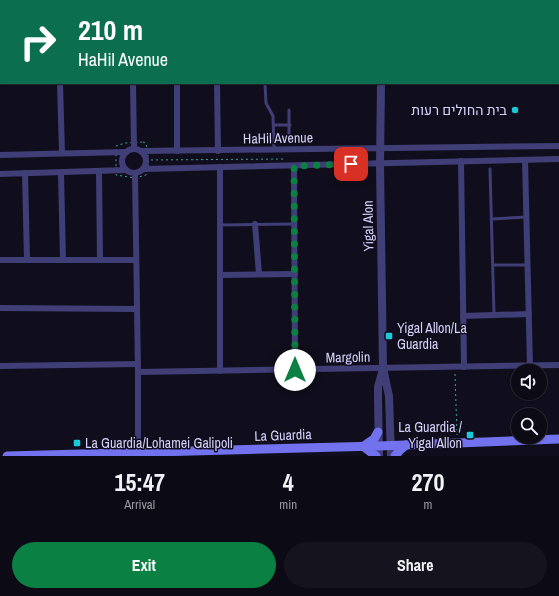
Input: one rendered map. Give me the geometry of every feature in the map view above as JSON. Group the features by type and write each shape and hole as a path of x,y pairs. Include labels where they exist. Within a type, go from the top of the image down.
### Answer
{"main road":[{"path":"377,456 364,447 374,439 378,432"},
{"name":"La Guardia","path":"7,456 138,454 559,439"},
{"path":"395,456 406,445"}],"street":[{"path":"60,84 62,153"},
{"path":"133,84 134,146 126,152 121,162 126,170 135,176"},
{"path":"177,84 178,151"},
{"path":"217,84 218,150"},
{"name":"Yigal Alon","path":"381,84 380,164 383,368 389,396 390,456"},
{"name":"HaHil Avenue","path":"134,146 144,151 559,146"},
{"path":"135,176 146,168 147,160 144,151"},
{"path":"0,155 126,152"},
{"name":"HaHil Avenue","path":"146,168 294,166 559,159"},
{"path":"525,160 530,364"},
{"path":"461,161 464,367"},
{"path":"294,166 295,370"},
{"path":"220,167 220,371"},
{"path":"0,174 126,170"},
{"path":"99,172 100,260"},
{"path":"25,173 27,260"},
{"path":"61,173 63,260"},
{"path":"135,176 138,454"},
{"path":"255,224 259,274"},
{"path":"0,260 136,260"},
{"path":"220,275 295,274"},
{"path":"0,308 137,309"},
{"path":"463,316 529,314"},
{"path":"0,366 138,364"},
{"name":"Margolin","path":"547,365 559,365"},
{"name":"Margolin","path":"138,372 511,366"},
{"name":"Yigal Alon","path":"377,456 378,387 383,368"}],"lane":[{"path":"265,84 266,103 273,116 274,150"},
{"path":"289,110 289,140"},
{"path":"274,125 290,125"},
{"path":"490,169 494,314"},
{"path":"492,219 527,218"},
{"path":"220,224 294,224"},
{"path":"493,265 528,265"}],"path":[{"path":"143,142 146,143 144,151 147,160 146,175 116,175 116,146 125,143 134,146 143,142"},
{"path":"147,160 292,159"},
{"path":"455,367 457,443"}],"place":[{"name":"בית החולים רעות","path":"515,110"},
{"name":"Yigal Allon/La Guardia","path":"389,336"},
{"name":"La Guardia / Yigal Allon","path":"470,435"},
{"name":"La Guardia/Lohamei Galipoli","path":"77,443"}],"route":[{"path":"295,370 294,166 351,164"}]}
